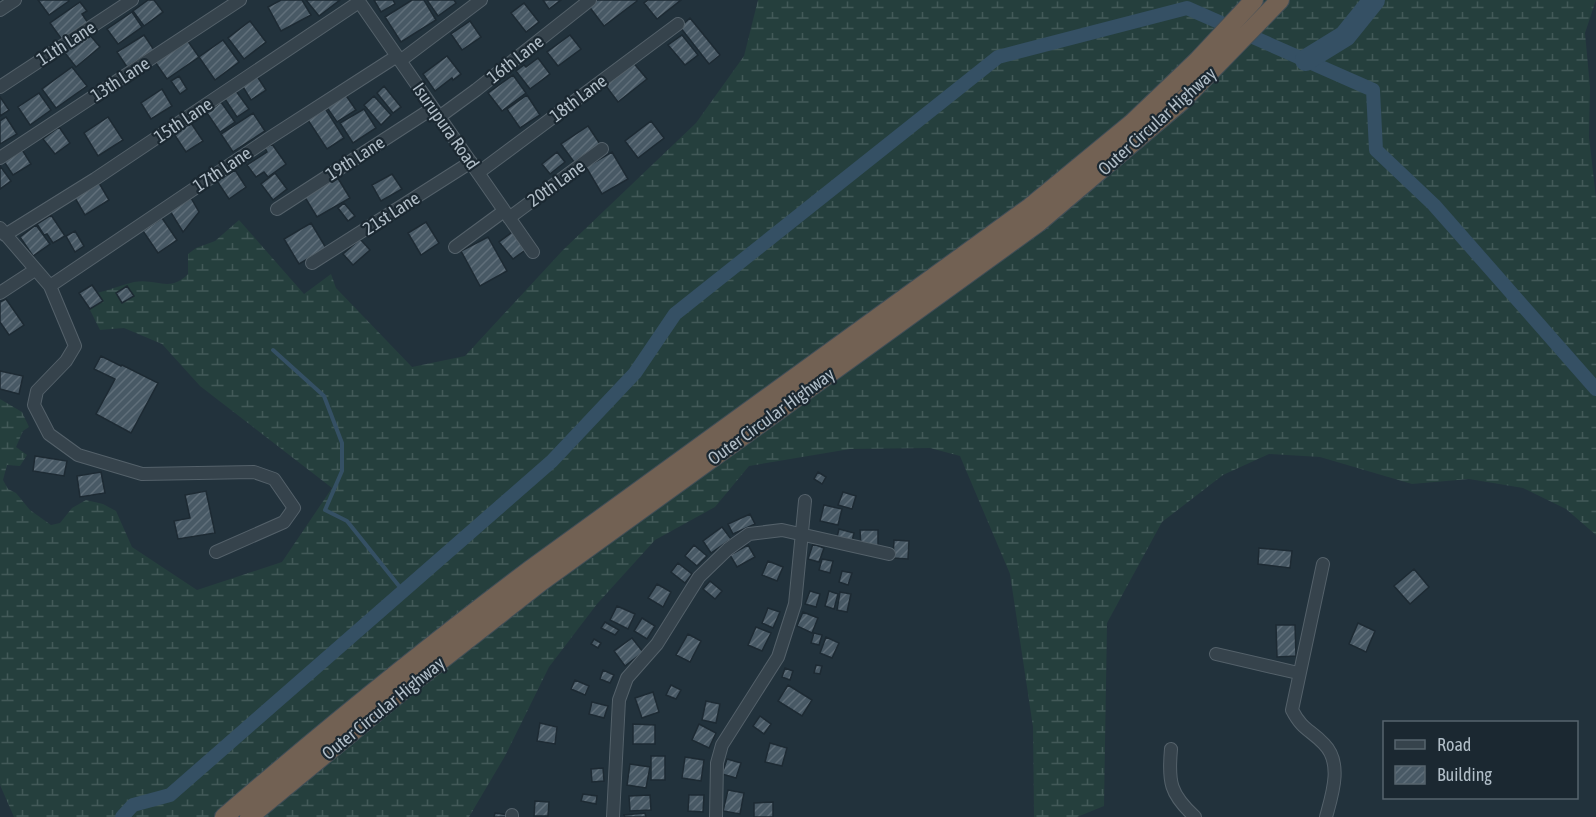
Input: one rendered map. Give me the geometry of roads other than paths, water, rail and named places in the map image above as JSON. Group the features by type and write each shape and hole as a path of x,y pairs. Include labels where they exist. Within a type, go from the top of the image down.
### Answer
{"highway":[{"name":"Outer Circular Highway","path":"224,817 289,761 531,569 1030,207 1132,123 1198,60 1254,0"},
{"name":"Outer Circular Highway","path":"249,817 402,691 541,582 1038,223 1174,108 1280,0"}],"street":[{"path":"0,10 15,0"},
{"name":"11th Lane","path":"0,87 132,0"},
{"name":"13th Lane","path":"0,158 240,0"},
{"name":"17th Lane","path":"50,286 268,139 399,59 481,0"},
{"name":"16th Lane","path":"436,112 590,0"},
{"name":"Isurupura Road","path":"359,1 533,252"},
{"name":"15th Lane","path":"3,231 95,179 359,1"},
{"name":"18th Lane","path":"478,173 678,24"},
{"name":"19th Lane","path":"277,209 436,112"},
{"name":"20th Lane","path":"454,247 602,149"},
{"name":"21st Lane","path":"312,263 471,162"},
{"path":"3,231 50,286 75,346 66,361 37,391 34,405 50,434 78,455 142,474 254,471 274,479 294,508 284,522 216,552"},
{"path":"0,293 35,270"},
{"path":"716,817 717,763 722,745 778,657 795,604 805,501"},
{"path":"613,817 619,700 627,678 657,644 699,576 728,549 749,534 782,531 889,554"},
{"path":"1323,564 1298,673 1292,710 1299,725 1324,744 1333,756 1334,788 1326,817"},
{"path":"1216,654 1298,673"},
{"path":"1170,749 1169,773 1176,798 1195,817"}],"waterway":[{"path":"1306,60 1345,36 1374,0"},
{"path":"122,817 133,805 170,795 552,461 635,373 675,314 998,57 1187,8 1373,90 1376,150 1434,205 1596,389"},
{"path":"273,350 324,396 342,443 342,471 325,510 347,521 403,591"}]}
